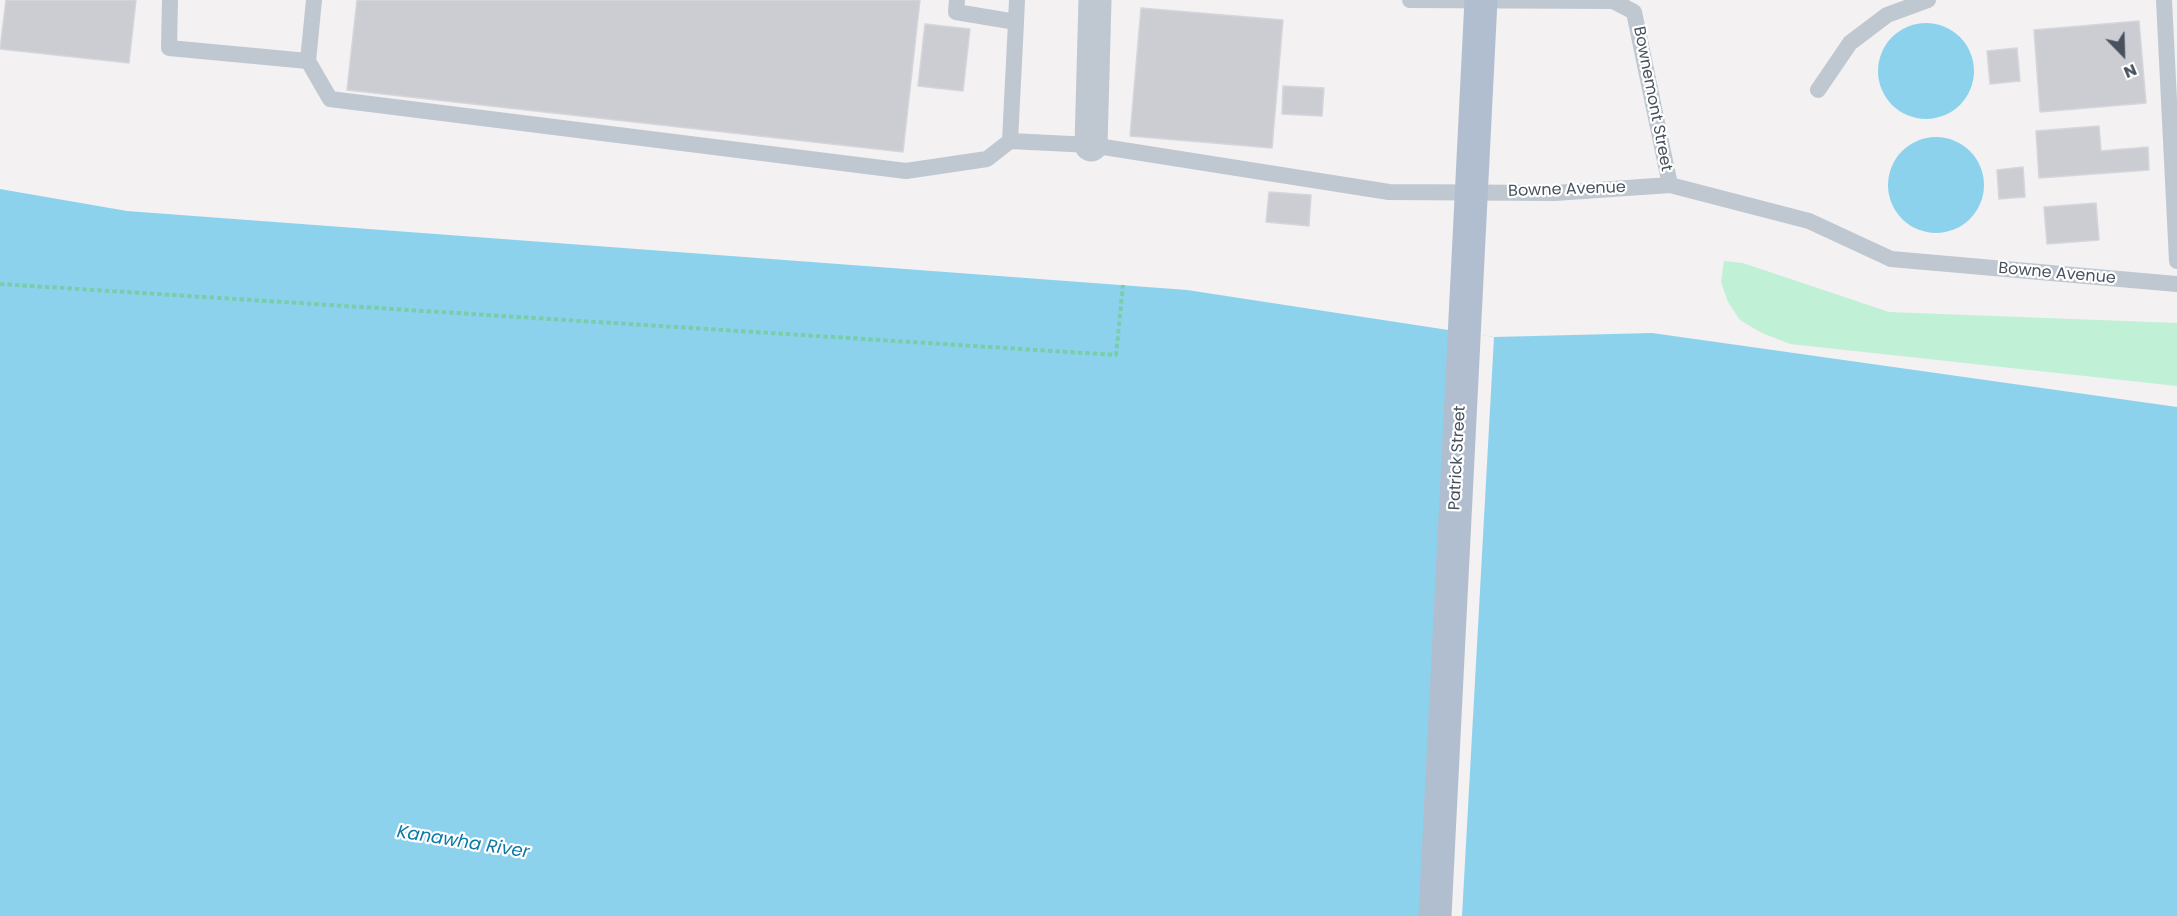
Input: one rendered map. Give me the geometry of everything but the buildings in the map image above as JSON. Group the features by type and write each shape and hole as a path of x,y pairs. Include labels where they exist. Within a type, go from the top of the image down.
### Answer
{"main road":[{"name":"Patrick Street","path":"1435,916 1481,0"}],"street":[{"path":"1092,146 1095,0"}],"lane":[{"path":"170,0 169,48 308,62"},
{"path":"314,0 308,62 330,99 906,171 987,159 1010,141 1017,0"},
{"path":"957,0 956,12 1016,22"},
{"name":"Bownemont Street","path":"1410,0 1613,1 1634,12 1670,186"},
{"path":"1818,90 1850,43 1887,15 1928,0"},
{"path":"2164,0 2177,261"},
{"name":"Bowne Avenue","path":"1010,141 1092,146 1389,192 1555,193 1670,186 1809,222 1891,259 2177,284"}],"path":[{"path":"0,284 1116,355 1123,285"}],"green space":[{"path":"1724,261 1743,263 1889,312 2177,323 2177,386 1790,344 1762,333 1740,320 1728,302 1721,282"}],"water":[{"path":"1926,23 1944,27 1960,37 1970,53 1974,71 1970,89 1960,105 1944,115 1926,119 1908,115 1892,105 1882,89 1878,71 1882,53 1892,37 1908,27"},
{"path":"1936,137 1954,141 1970,151 1980,167 1984,185 1980,203 1970,219 1954,229 1936,233 1918,229 1902,219 1892,203 1888,185 1892,167 1902,151 1918,141"},
{"name":"Kanawha River","path":"0,189 127,211 1187,290 1494,337 1652,333 2177,407 2177,916 0,916"}],"pier":[{"path":"1453,330 1494,337 1462,916 1419,916"}]}
